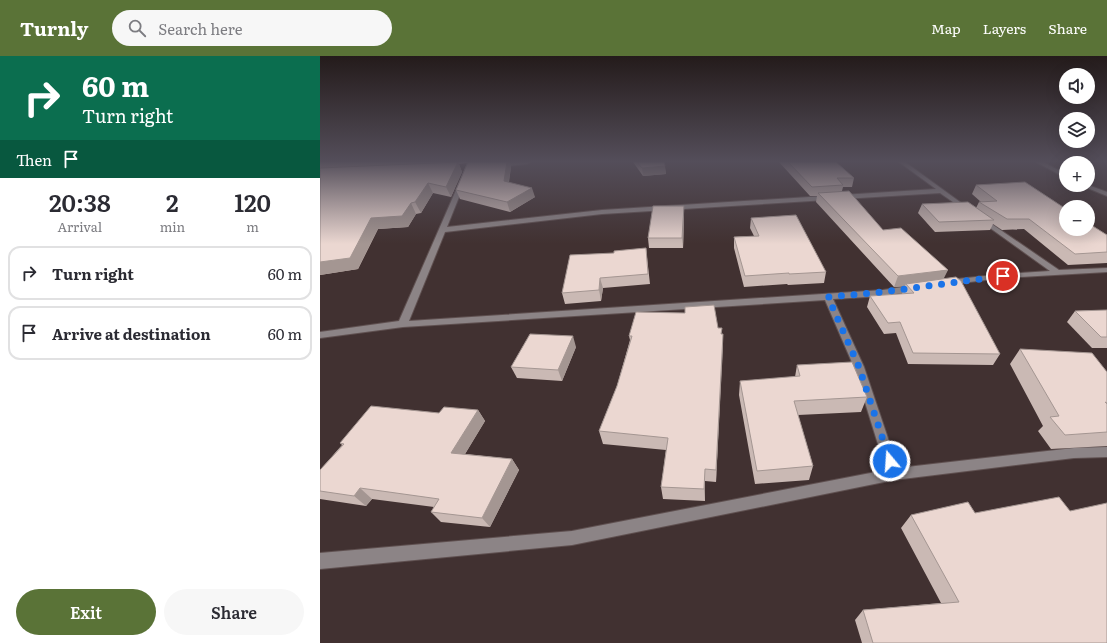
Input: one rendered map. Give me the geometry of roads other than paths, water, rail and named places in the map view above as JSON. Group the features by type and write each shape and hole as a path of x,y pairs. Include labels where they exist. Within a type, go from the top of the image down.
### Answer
{"street":[{"path":"403,324 459,189"},
{"path":"1095,190 1107,194"},
{"path":"443,230 609,211 941,191 1058,273"},
{"path":"320,335 403,324 828,297 883,292 1003,276 1107,270"},
{"path":"828,297 859,367 894,474"},
{"path":"320,561 572,538 894,474 1074,454 1107,452"}]}
